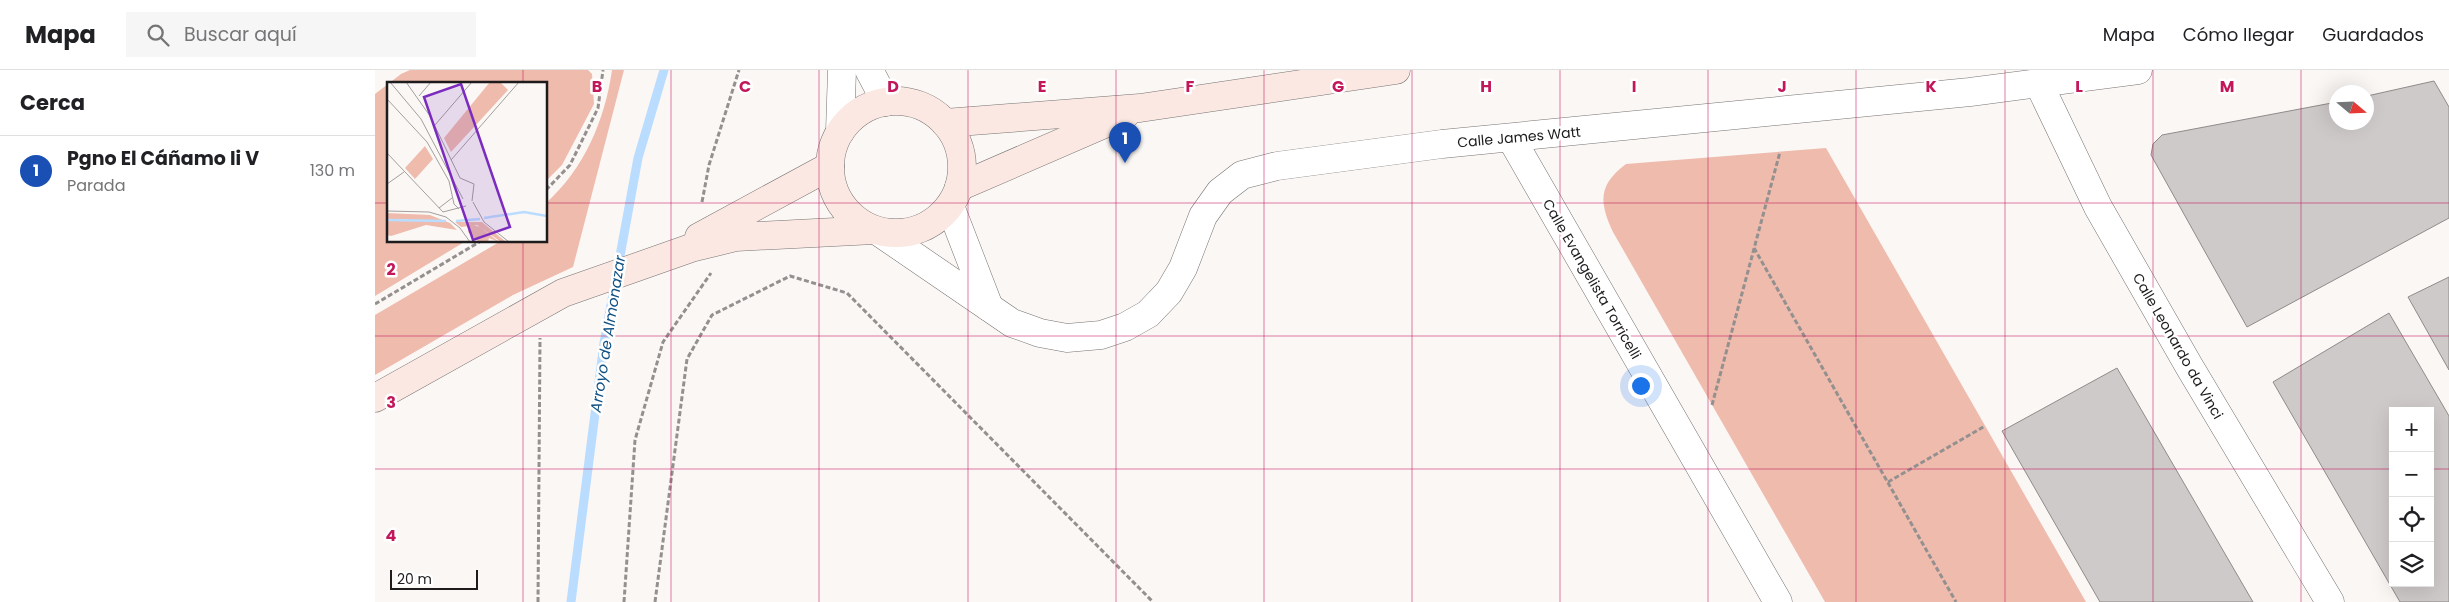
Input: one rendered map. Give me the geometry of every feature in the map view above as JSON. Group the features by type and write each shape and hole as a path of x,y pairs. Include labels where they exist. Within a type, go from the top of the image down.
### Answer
{"main road":[{"path":"945,123 1140,108 1396,70"},
{"path":"877,231 855,220 841,205 832,187 830,166 833,148 840,132 852,118 868,108 886,102 907,102 928,110 945,123 957,143 962,165 954,197"},
{"path":"696,241 736,237 877,231 895,234 917,231 954,197 1140,108"},
{"path":"375,398 563,293 696,241 830,166"}],"street":[{"path":"840,132 842,70"},
{"path":"869,70 886,102"},
{"name":"Calle James Watt","path":"877,231 1012,323 1040,333 1067,338 1101,335 1125,328 1148,314 1169,292 1183,268 1203,216 1220,192 1242,174 1277,166 1442,144 2039,84 2138,70"},
{"name":"Calle Leonardo da Vinci","path":"2039,84 2098,207 2189,366 2330,602"},
{"name":"Calle Evangelista Torricelli","path":"1511,138 1778,602"},
{"path":"954,197 989,307"}],"path":[{"path":"547,189 570,165 598,108 603,70"},
{"path":"696,241 709,165 739,70"},
{"path":"1712,405 1780,152"},
{"path":"624,602 635,440 663,342 736,237"},
{"path":"375,304 479,242"},
{"path":"1754,248 1956,602"},
{"path":"655,602 687,360 712,315 790,276 847,293 1153,602"},
{"path":"538,602 540,330"},
{"path":"1888,482 1985,426"}],"shaded area":[{"path":"410,70 588,70 592,74 594,104 562,165 547,180 547,82 391,82"},
{"path":"612,70 624,70 573,267 513,295 375,375 375,315 499,242 547,242 547,202 559,190 582,159 598,125 609,89"},
{"path":"387,85 387,242 464,242 375,296 375,94"},
{"path":"1826,148 2086,602 1825,602 1613,232 1605,212 1604,195 1606,187 1610,179 1626,164"}],"building":[{"path":"2434,81 2449,107 2449,218 2247,327 2151,155 2153,144 2162,135 2329,104 2329,130 2374,130 2374,94"},
{"path":"2449,277 2449,370 2408,297"},
{"path":"2389,313 2449,416 2449,602 2400,602 2391,587 2434,587 2434,407 2389,407 2389,583 2273,382"},
{"path":"2117,368 2253,602 2100,602 2002,431"}],"waterway":[{"name":"Arroyo de Almonazar","path":"571,602 604,343 638,158 664,70"}],"place":[{"name":"Pgno El Cáñamo Ii V","path":"1125,163"}]}
